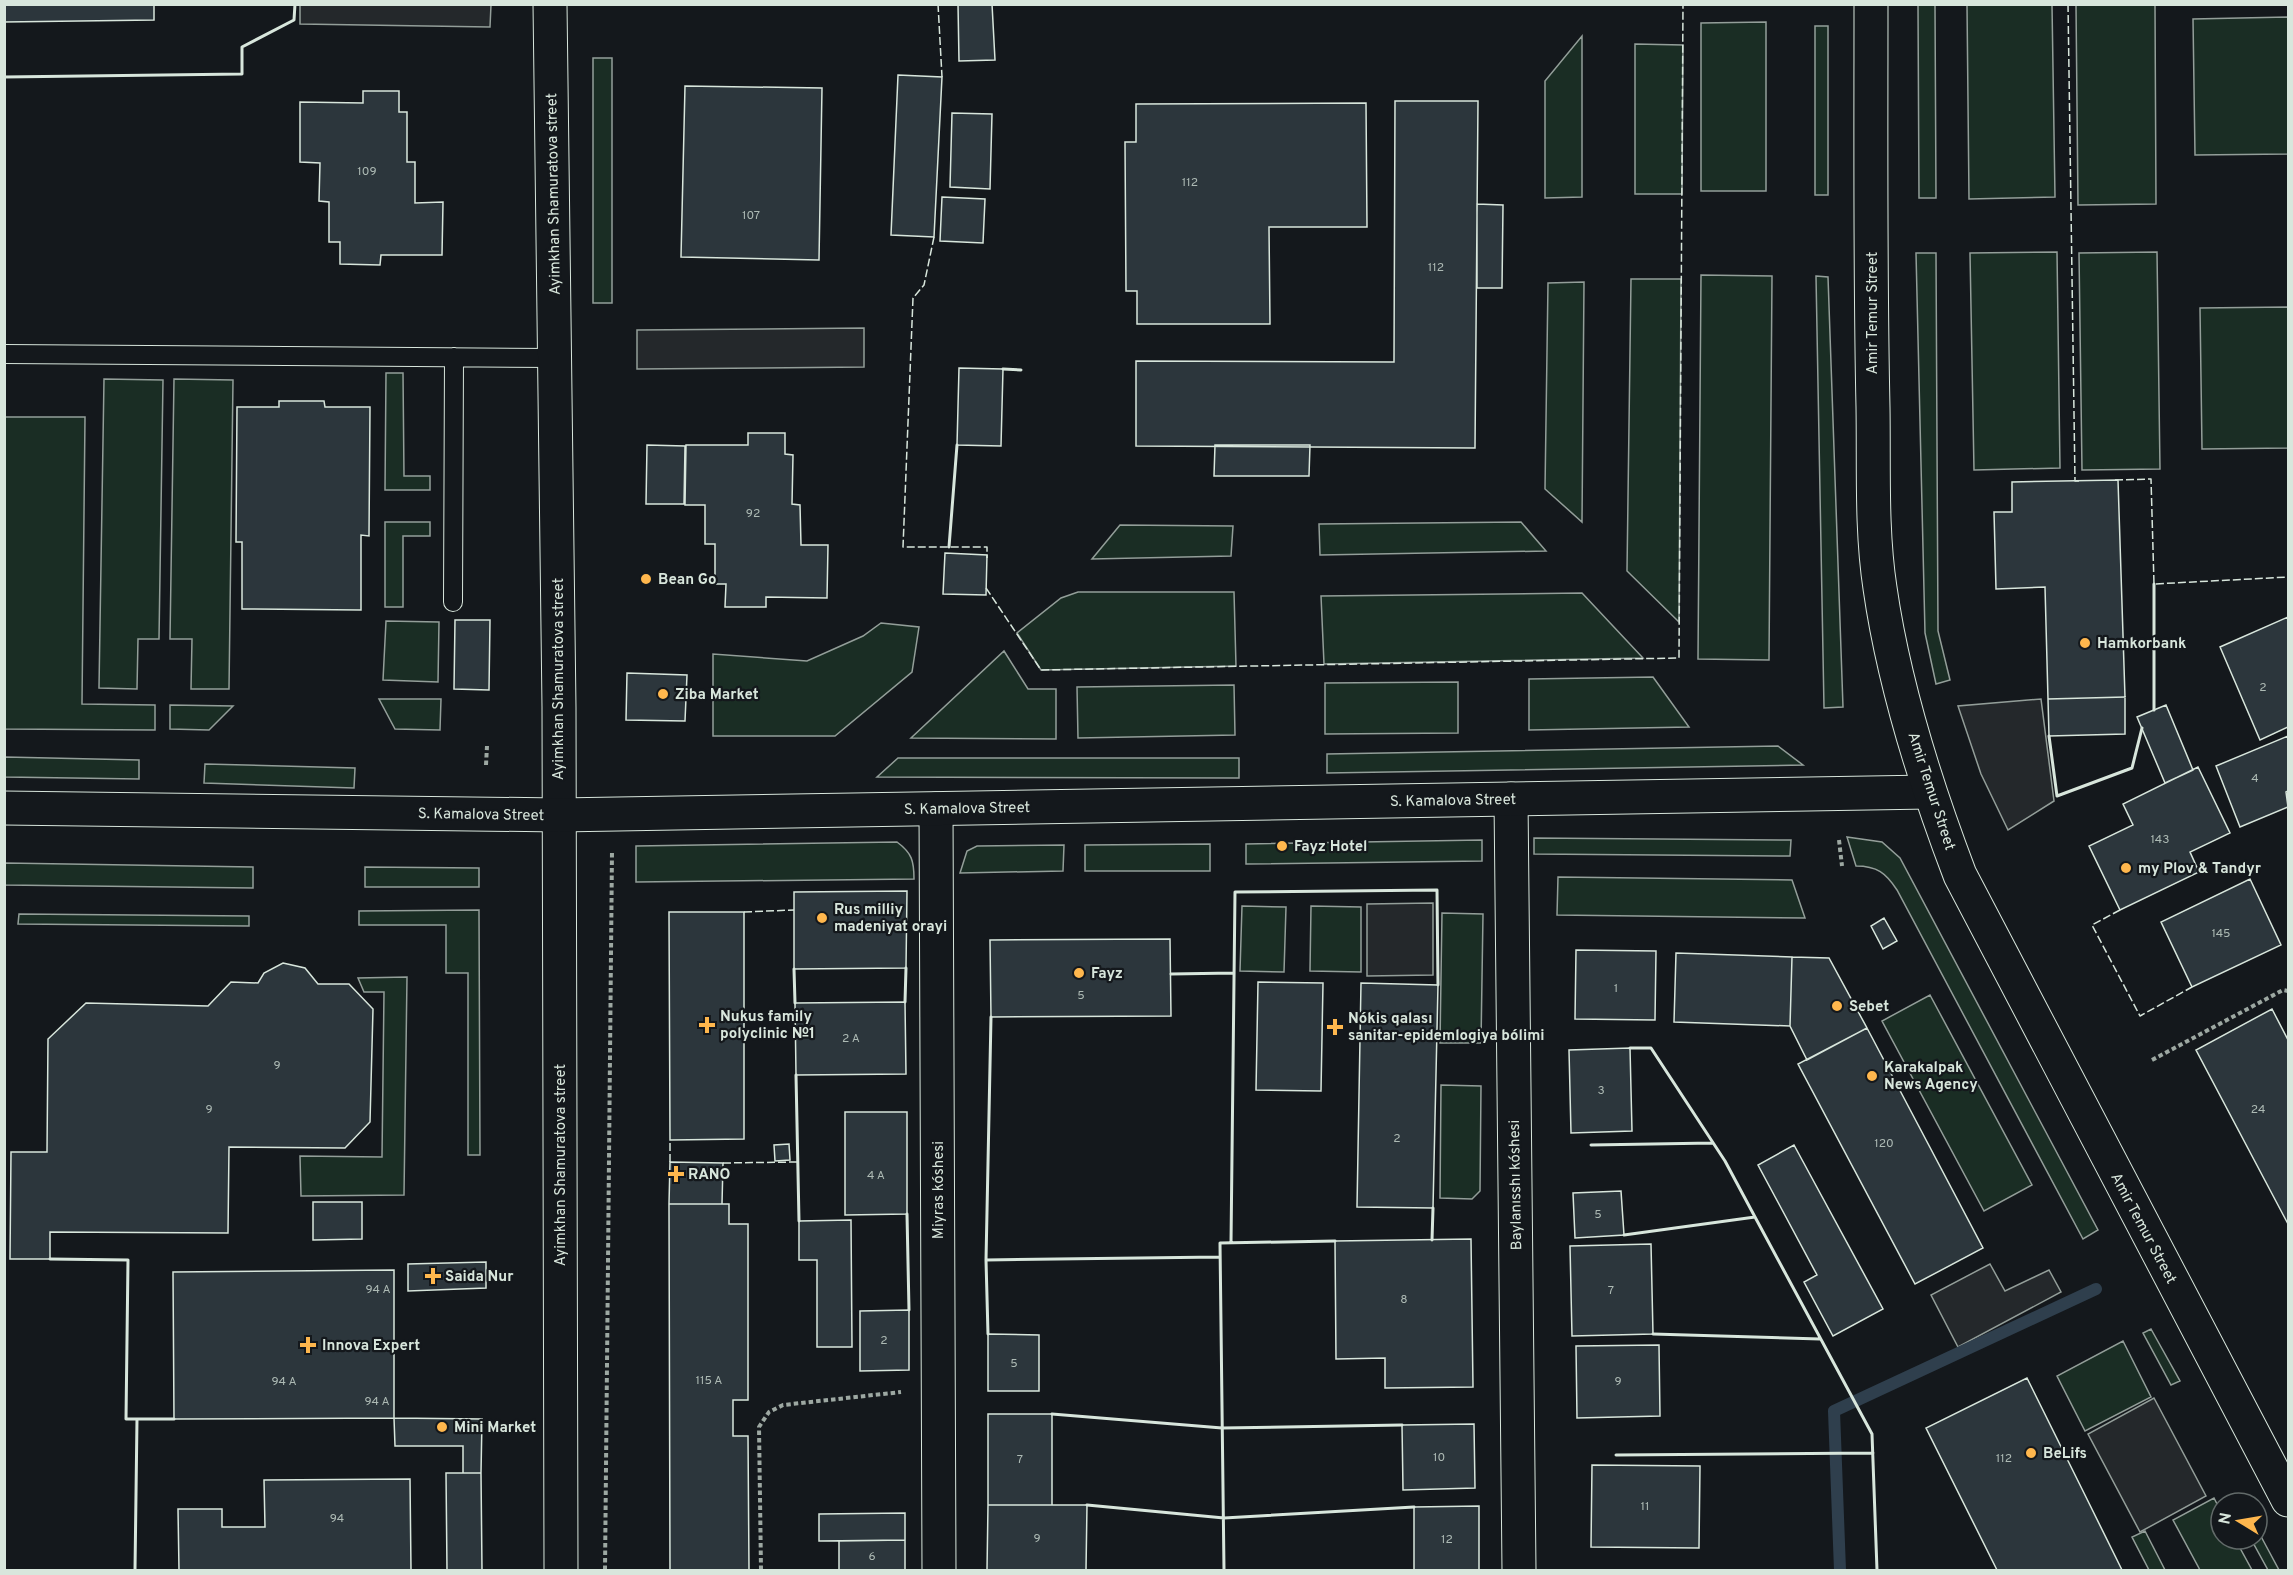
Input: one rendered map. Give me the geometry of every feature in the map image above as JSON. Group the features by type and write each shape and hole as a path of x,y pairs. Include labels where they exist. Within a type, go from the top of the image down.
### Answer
{"street":[{"name":"Ayimkhan Shamuratova street","path":"550,4 559,815 561,1570"},
{"name":"Amir Temur Street","path":"1870,4 1872,376 1876,540 1880,588 1929,792 1966,886 2289,1500"},
{"name":"S. Kamalova Street","path":"4,808 559,815 1929,792"},
{"name":"Baylanısshı kóshesi","path":"1511,799 1520,1570"},
{"name":"Miyras kóshesi","path":"936,809 939,1570"}],"lane":[{"path":"4,354 555,358"},
{"path":"453,602 454,357"}],"path":[{"path":"486,746 486,765"},
{"path":"1839,840 1842,866"},
{"path":"605,1570 612,844"},
{"path":"2152,1060 2283,990 2289,991"},
{"path":"761,1570 759,1427 769,1412 783,1406 918,1390 938,1383"}],"green space":[{"path":"1918,5 1935,5 1936,198 1919,198"},
{"path":"1967,5 2052,5 2055,197 1969,199"},
{"path":"2076,5 2155,5 2156,204 2078,205"},
{"path":"2288,17 2288,154 2195,155 2193,19"},
{"path":"1766,22 1766,191 1701,191 1701,23"},
{"path":"1815,26 1828,26 1828,195 1815,195"},
{"path":"1582,36 1582,197 1545,198 1545,81"},
{"path":"1635,44 1683,45 1682,194 1635,194"},
{"path":"593,58 612,58 612,303 593,303"},
{"path":"2057,252 2060,468 1974,470 1970,253"},
{"path":"2157,252 2160,469 2082,470 2079,253"},
{"path":"1916,253 1936,253 1938,631 1950,680 1936,684 1925,633"},
{"path":"1701,275 1772,276 1769,660 1698,659"},
{"path":"1816,276 1828,277 1843,707 1824,708"},
{"path":"1631,279 1681,279 1679,622 1627,571"},
{"path":"1584,282 1582,522 1545,489 1548,283"},
{"path":"2288,307 2288,448 2202,449 2200,308"},
{"path":"386,373 403,373 404,476 430,476 430,490 385,490"},
{"path":"104,379 163,380 159,639 138,639 137,689 99,688"},
{"path":"174,379 233,380 229,689 191,689 192,639 170,639"},
{"path":"5,417 85,417 82,704 155,705 155,730 5,729"},
{"path":"385,522 430,522 430,536 403,536 403,607 385,607"},
{"path":"1521,522 1546,551 1320,555 1319,524"},
{"path":"1120,525 1233,526 1231,556 1092,559"},
{"path":"1078,592 1234,592 1236,666 1041,670 1017,633 1061,598"},
{"path":"1582,593 1643,658 1324,664 1321,596"},
{"path":"386,621 439,622 438,682 383,680"},
{"path":"881,623 919,627 912,672 835,736 713,736 713,654 807,661 863,636"},
{"path":"1004,651 1028,689 1056,689 1056,739 911,738"},
{"path":"1653,677 1689,727 1529,730 1529,679"},
{"path":"1458,682 1458,733 1325,734 1325,683"},
{"path":"1234,685 1235,735 1078,738 1077,687"},
{"path":"379,699 441,699 440,730 395,729"},
{"path":"170,705 233,706 209,730 170,729"},
{"path":"1778,746 1803,765 1327,773 1327,754"},
{"path":"5,757 139,760 139,779 5,777"},
{"path":"898,758 1239,758 1239,778 877,777"},
{"path":"205,764 355,768 354,788 204,783"},
{"path":"1847,837 1882,842 1900,858 2098,1230 2083,1239 1897,890 1889,879 1875,869 1856,866"},
{"path":"1534,838 1791,840 1790,856 1534,854"},
{"path":"1482,840 1482,861 1246,864 1246,844"},
{"path":"897,842 911,858 914,879 636,882 636,846"},
{"path":"1210,844 1210,871 1085,871 1085,845"},
{"path":"1064,845 1063,871 960,873 967,851 977,846"},
{"path":"5,863 253,867 253,888 5,885"},
{"path":"365,867 479,868 479,887 365,887"},
{"path":"1558,877 1792,880 1805,918 1557,915"},
{"path":"1242,906 1286,907 1284,972 1240,971"},
{"path":"1311,906 1361,907 1361,972 1310,971"},
{"path":"479,910 480,1155 468,1155 468,973 446,973 446,925 359,925 359,911"},
{"path":"1442,913 1483,914 1481,1043 1440,1043"},
{"path":"19,914 249,916 249,926 18,924"},
{"path":"407,977 404,1195 301,1196 300,1156 382,1157 384,992 364,992 358,978"},
{"path":"1930,995 2032,1185 1984,1211 1882,1021"},
{"path":"1441,1085 1481,1086 1480,1191 1472,1199 1440,1198"},
{"path":"2151,1329 2180,1381 2171,1385 2143,1333"},
{"path":"2123,1341 2151,1397 2085,1431 2057,1376"},
{"path":"2209,1501 2209,1551 2242,1551 2252,1570 2200,1570 2173,1520"},
{"path":"2145,1531 2165,1570 2149,1570 2132,1537"},
{"path":"2258,1551 2269,1551 2279,1570 2268,1570"}],"shaded area":[{"path":"300,5 491,5 490,27 300,24"},
{"path":"864,328 864,367 637,369 637,330"},
{"path":"2041,699 2054,801 2008,830 1981,774 1958,706"},
{"path":"1433,903 1433,975 1367,976 1367,904"},
{"path":"1990,1264 2005,1291 2049,1270 2061,1292 1958,1347 1931,1295"},
{"path":"2154,1398 2206,1496 2140,1532 2088,1434"}],"building":[{"path":"4,4 154,4 154,20 4,22"},
{"path":"958,4 992,4 995,60 959,61"},
{"path":"898,75 942,77 934,237 891,235"},
{"path":"685,86 822,88 819,260 681,257"},
{"path":"363,91 399,91 399,112 407,112 407,162 415,162 415,203 443,202 442,255 381,255 380,265 340,264 340,242 329,242 329,202 319,201 320,163 300,162 300,102 363,103"},
{"path":"1395,101 1478,101 1475,448 1136,446 1136,361 1394,362"},
{"path":"1366,103 1367,227 1269,227 1270,324 1137,324 1137,291 1126,291 1125,142 1136,142 1136,104"},
{"path":"952,113 992,114 990,189 950,187"},
{"path":"942,197 985,199 983,243 940,241"},
{"path":"1477,204 1503,205 1502,288 1477,288"},
{"path":"959,368 1003,369 1001,446 957,445"},
{"path":"279,401 324,401 325,407 370,407 369,536 361,535 361,610 242,609 242,542 236,542 237,407 279,407"},
{"path":"748,433 785,433 785,454 793,455 792,504 800,505 801,545 828,545 827,598 766,597 766,607 725,607 726,584 715,584 715,544 705,544 705,505 685,505 686,445 748,445"},
{"path":"647,445 685,446 684,504 646,504"},
{"path":"1215,445 1310,445 1309,476 1214,476"},
{"name":"Hamkorbank","path":"2118,480 2125,697 2048,699 2045,587 1996,589 1994,512 2012,512 2012,482"},
{"path":"945,553 987,555 986,595 943,594"},
{"path":"2288,617 2288,727 2260,740 2220,647"},
{"path":"455,620 490,620 489,690 454,689"},
{"path":"627,673 687,675 685,721 626,720"},
{"path":"2125,697 2125,734 2049,736 2048,699"},
{"path":"2166,705 2193,770 2165,783 2137,717"},
{"path":"2288,736 2288,791 2286,792 2288,807 2240,827 2216,766"},
{"path":"2198,767 2230,833 2190,852 2199,872 2120,910 2089,846 2133,825 2123,804"},
{"path":"2250,879 2281,945 2192,987 2161,922"},
{"path":"907,891 906,968 794,969 794,892"},
{"name":"Nukus family polyclinic №1","path":"669,912 744,912 744,1139 670,1140"},
{"path":"1884,918 1897,941 1883,949 1871,926"},
{"path":"1170,939 1171,1016 991,1017 990,940"},
{"path":"1576,950 1656,951 1655,1020 1575,1019"},
{"path":"1676,953 1792,957 1790,1026 1674,1022"},
{"path":"1792,957 1829,958 1867,1028 1807,1060 1790,1026"},
{"path":"283,963 305,968 318,984 349,984 373,1009 370,1122 345,1148 229,1147 228,1233 50,1232 50,1259 10,1259 11,1152 47,1152 48,1039 86,1003 208,1006 231,982 258,983 264,973"},
{"path":"1258,982 1323,983 1321,1091 1256,1090"},
{"path":"1361,983 1438,985 1433,1208 1357,1207"},
{"path":"905,1002 906,1074 796,1075 795,1003"},
{"path":"2272,1009 2288,1040 2288,1224 2196,1050"},
{"path":"1867,1028 1983,1248 1915,1284 1798,1064"},
{"path":"1630,1048 1632,1131 1571,1133 1569,1050"},
{"path":"845,1112 907,1112 907,1214 845,1215"},
{"path":"789,1144 790,1160 775,1161 774,1145"},
{"path":"1794,1145 1883,1309 1833,1336 1804,1282 1817,1275 1758,1165"},
{"path":"670,1162 723,1163 722,1204 669,1204"},
{"path":"1621,1191 1624,1235 1575,1238 1573,1193"},
{"path":"313,1202 362,1202 362,1239 313,1240"},
{"path":"669,1204 729,1204 729,1224 748,1224 748,1400 733,1400 733,1436 748,1436 749,1570 670,1570"},
{"path":"851,1220 852,1347 817,1347 817,1260 799,1260 799,1221"},
{"path":"1471,1239 1473,1387 1385,1388 1385,1358 1336,1359 1335,1241"},
{"path":"1651,1244 1653,1334 1572,1336 1570,1246"},
{"path":"486,1262 486,1288 408,1291 408,1264"},
{"path":"394,1270 394,1418 174,1419 173,1272"},
{"path":"909,1310 909,1370 860,1371 860,1311"},
{"path":"988,1334 1039,1335 1039,1391 988,1391"},
{"path":"1659,1345 1660,1416 1577,1418 1576,1346"},
{"path":"2027,1378 2122,1570 1997,1570 1926,1428"},
{"path":"988,1414 1052,1414 1052,1505 988,1505"},
{"path":"394,1418 482,1419 481,1473 463,1473 463,1446 395,1446"},
{"path":"1474,1424 1475,1488 1403,1490 1402,1425"},
{"path":"1592,1465 1700,1466 1699,1548 1591,1547"},
{"path":"446,1473 481,1473 482,1570 447,1570"},
{"path":"410,1479 411,1570 179,1570 178,1509 222,1509 222,1527 265,1527 264,1480"},
{"path":"988,1505 1087,1505 1086,1570 987,1570"},
{"path":"1479,1506 1479,1570 1414,1570 1414,1507"},
{"path":"905,1513 905,1540 819,1541 819,1514"},
{"path":"905,1540 905,1570 839,1570 839,1541"}],"waterway":[{"path":"1840,1570 1834,1411 2096,1289"}],"fence":[{"path":"938,4 942,77"},
{"path":"986,588 1041,670 1679,658 1683,4"},
{"path":"2068,4 2075,481 2079,481"},
{"path":"934,237 924,285 913,298 903,547 987,547 987,558"},
{"path":"2115,480 2151,479 2154,584 2288,577"},
{"path":"744,912 794,910"},
{"path":"2120,910 2092,925 2140,1016 2192,987"},
{"path":"670,1140 670,1162"},
{"path":"723,1163 798,1162"}],"wall":[{"path":"4,77 242,74 242,47 294,20 295,4"},
{"path":"1003,369 1021,370"},
{"path":"949,547 957,445"},
{"path":"2154,584 2154,710"},
{"path":"2049,736 2057,796 2132,768 2142,728"},
{"path":"1231,1243 1235,892 1437,890 1438,985"},
{"path":"905,1002 906,968"},
{"path":"794,969 795,1003"},
{"path":"1171,974 1234,973"},
{"path":"988,1334 986,1260 991,1017"},
{"path":"1630,1048 1651,1048 1725,1161 1755,1217"},
{"path":"796,1075 799,1221"},
{"path":"1591,1145 1713,1143"},
{"path":"1432,1240 1433,1208"},
{"path":"907,1214 909,1310"},
{"path":"1624,1235 1755,1217 1872,1434 1877,1570"},
{"path":"1224,1570 1220,1243 1335,1241"},
{"path":"986,1260 1220,1257"},
{"path":"50,1259 128,1260 126,1419 137,1419"},
{"path":"1653,1334 1820,1339"},
{"path":"1052,1414 1222,1428 1402,1425"},
{"path":"135,1570 137,1419 174,1419"},
{"path":"1616,1455 1873,1453"},
{"path":"1087,1505 1224,1518 1414,1507"}],"place":[{"name":"Bean Go","path":"646,579"},
{"name":"Hamkorbank","path":"2085,643"},
{"name":"Ziba Market","path":"663,694"},
{"name":"Fayz Hotel","path":"1282,846"},
{"name":"my Plov & Tandyr","path":"2126,868"},
{"name":"Rus milliy madeniyat orayi","path":"822,918"},
{"name":"Fayz","path":"1079,973"},
{"name":"Sebet","path":"1837,1006"},
{"name":"Nukus family polyclinic №1","path":"707,1025"},
{"name":"Nókis qalası sanitar-epidemlogiya bólimi","path":"1335,1027"},
{"name":"Karakalpak News Agency","path":"1872,1076"},
{"name":"RANO","path":"676,1174"},
{"name":"Saida Nur","path":"433,1276"},
{"name":"Innova Expert","path":"308,1345"},
{"name":"Mini Market","path":"442,1427"},
{"name":"BeLifs","path":"2031,1453"}]}
